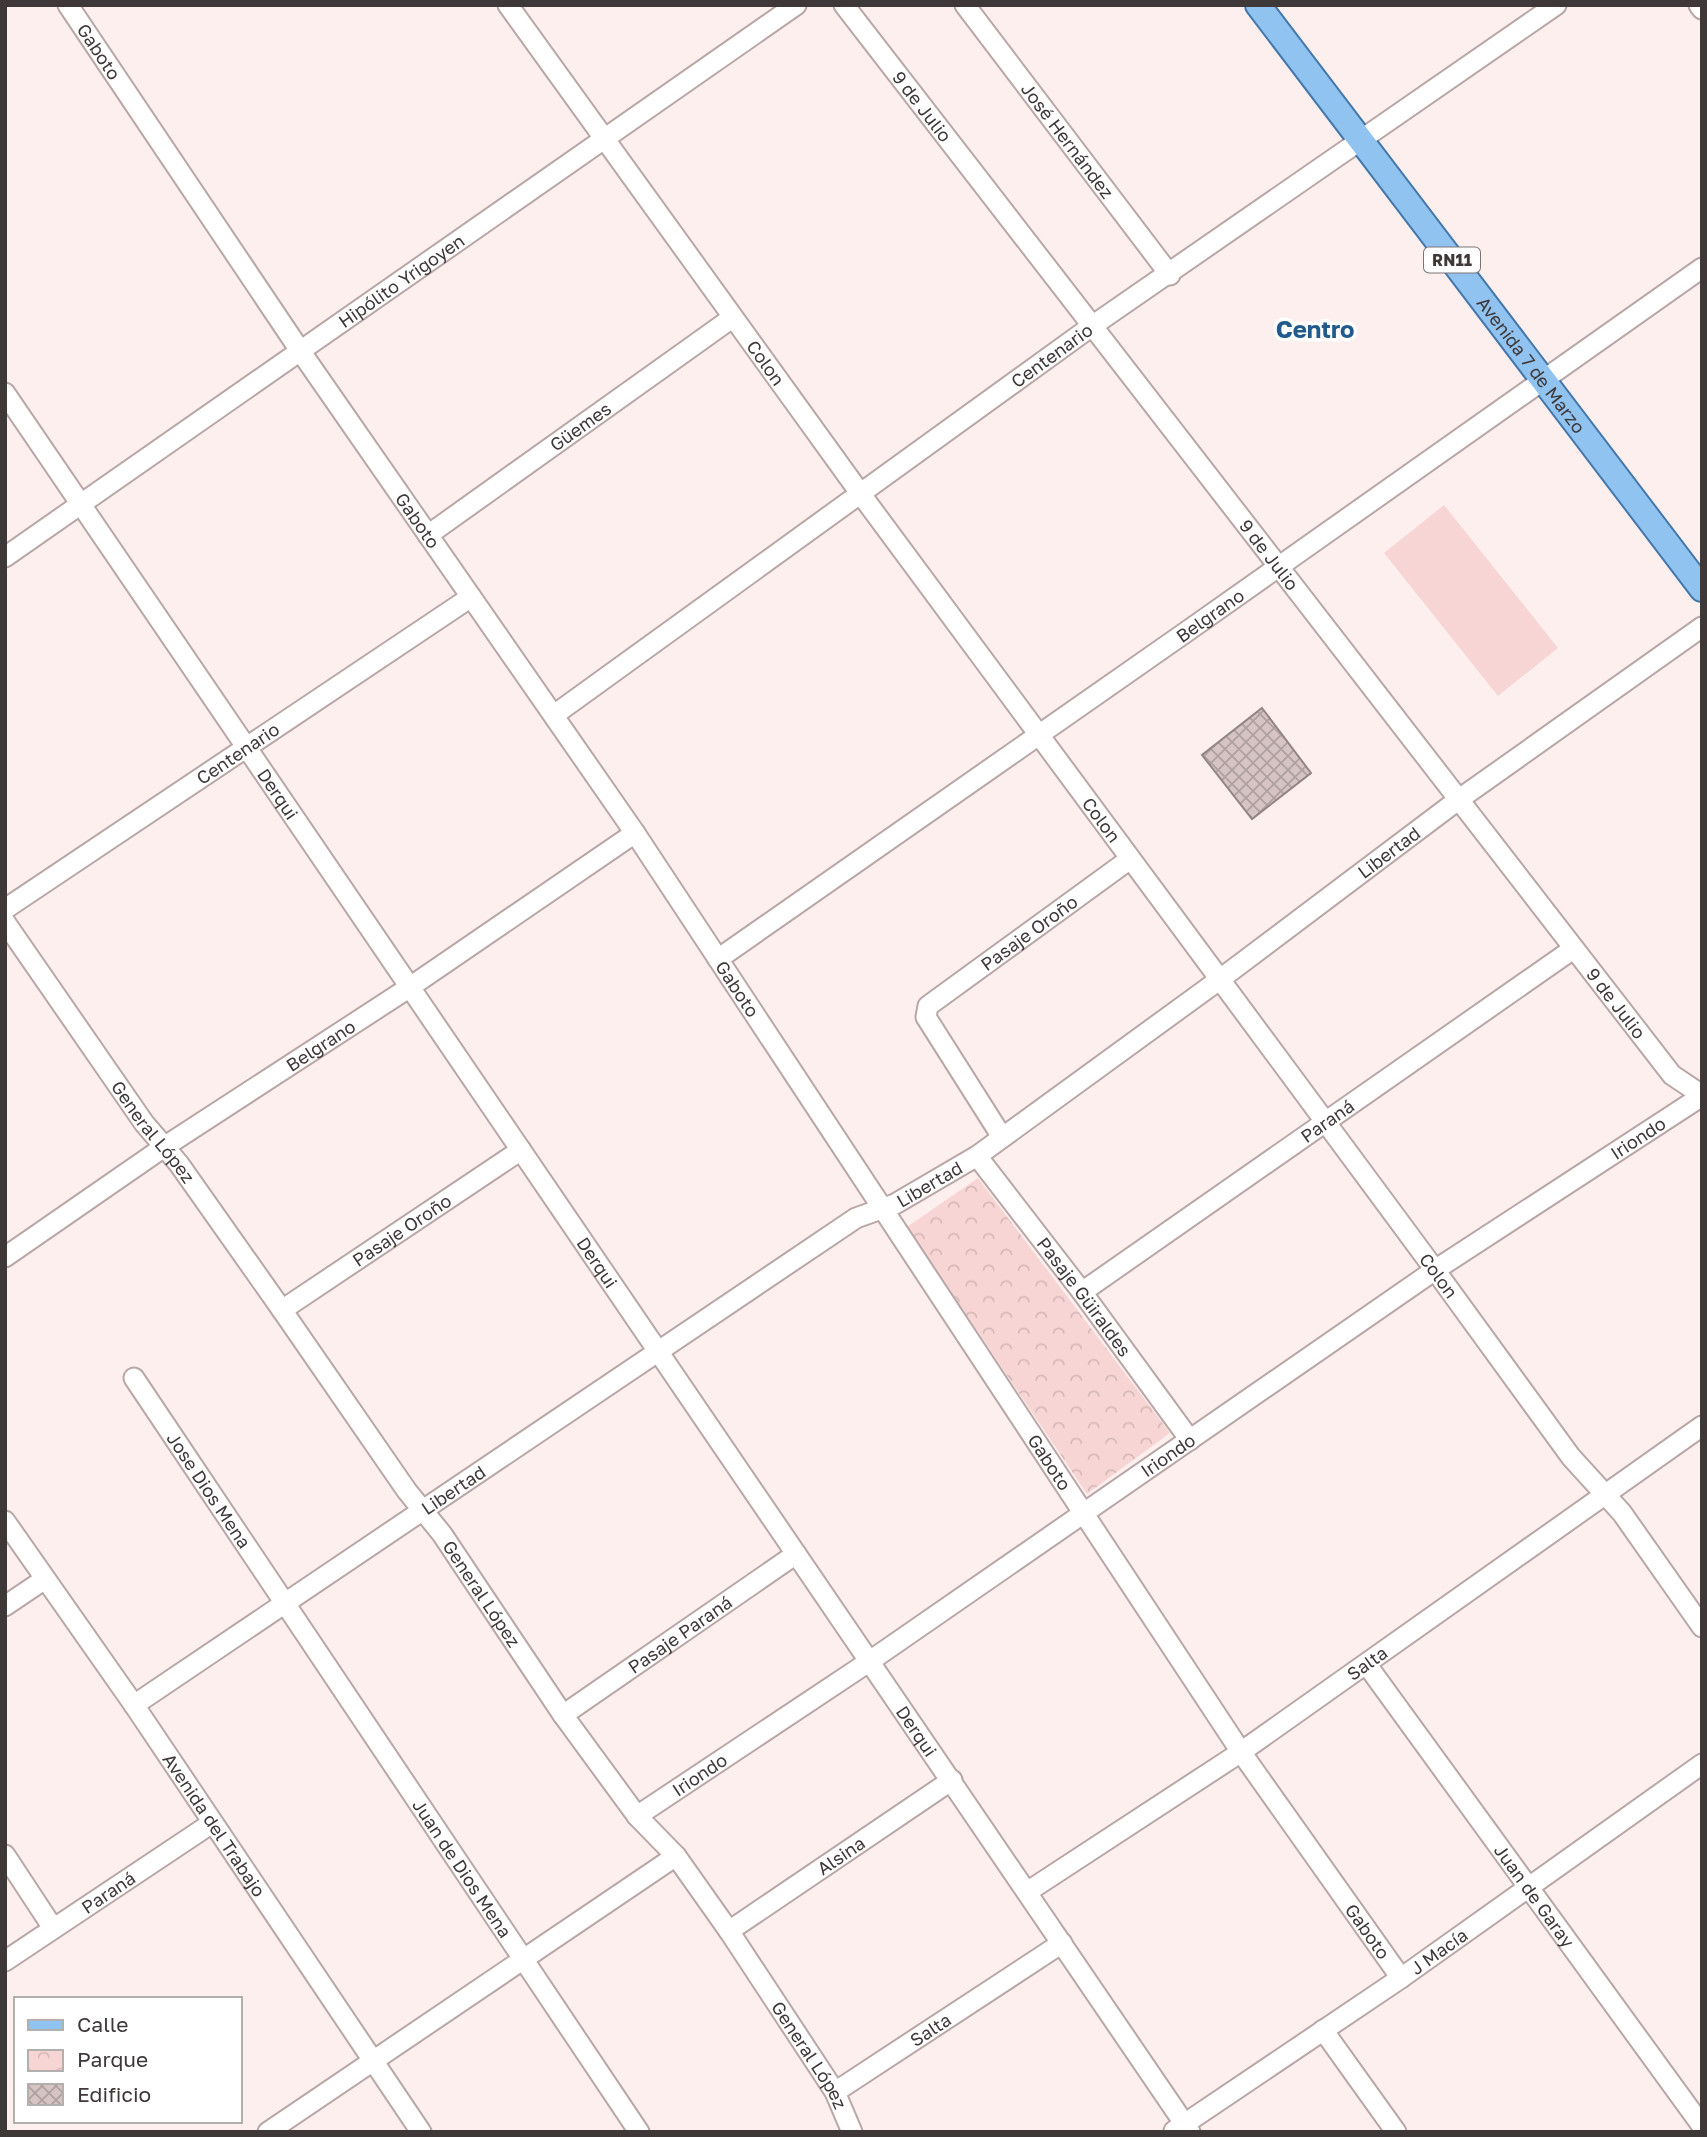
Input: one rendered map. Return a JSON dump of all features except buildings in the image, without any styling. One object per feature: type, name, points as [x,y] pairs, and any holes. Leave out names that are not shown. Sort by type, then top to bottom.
[{"type":"main road","name":"Avenida 7 de Marzo","points":[[1258,5],[1702,589]]},
{"type":"street","name":"Gaboto","points":[[68,5],[301,352],[635,833],[1241,1752],[1401,1978]]},
{"type":"street","name":"Colon","points":[[508,5],[860,493],[1571,1457],[1622,1513],[1702,1626]]},
{"type":"street","name":"Hipólito Yrigoyen","points":[[5,557],[796,5]]},
{"type":"street","name":"9 de Julio","points":[[844,5],[1672,1075],[1702,1095]]},
{"type":"street","name":"José Hernández","points":[[965,5],[1170,275]]},
{"type":"street","name":"Centenario","points":[[554,715],[1092,326],[1170,275],[1556,5]]},
{"type":"street","name":"Belgrano","points":[[718,959],[1040,737],[1702,268]]},
{"type":"street","name":"Güemes","points":[[428,535],[732,318]]},
{"type":"street","name":"Derqui","points":[[5,393],[952,1780],[1062,1943],[1182,2129]]},
{"type":"street","name":"Centenario","points":[[5,909],[471,597]]},
{"type":"street","name":"Libertad","points":[[134,1705],[856,1218],[895,1204],[976,1156],[1219,980],[1458,800],[1702,627]]},
{"type":"street","name":"Belgrano","points":[[5,1257],[164,1147],[410,986],[635,833]]},
{"type":"street","name":"Pasaje Oroño","points":[[1002,1138],[926,1017],[928,1006],[1130,859]]},
{"type":"street","name":"General López","points":[[5,922],[144,1123],[282,1310],[407,1491],[442,1534],[563,1715],[637,1816],[676,1856],[729,1931],[835,2092],[852,2132]]},
{"type":"street","name":"Paraná","points":[[1082,1292],[1573,949]]},
{"type":"street","name":"Iriondo","points":[[637,1816],[870,1661],[1435,1270],[1702,1095]]},
{"type":"street","name":"Pasaje Oroño","points":[[282,1310],[521,1150]]},
{"type":"street","name":"Pasaje Güiraldes","points":[[976,1156],[1082,1292],[1190,1440]]},
{"type":"street","name":"Jose Dios Mena","points":[[134,1378],[284,1604]]},
{"type":"street","name":"Salta","points":[[1027,1892],[1241,1752],[1702,1426]]},
{"type":"street","name":"Avenida del Trabajo","points":[[5,1521],[134,1705],[421,2132]]},
{"type":"street","name":"Pasaje Paraná","points":[[563,1715],[796,1555]]},
{"type":"street","points":[[5,1606],[45,1579]]},
{"type":"street","name":"Juan de Dios Mena","points":[[284,1604],[639,2132]]},
{"type":"street","name":"Juan de Garay","points":[[1367,1665],[1699,2118]]},
{"type":"street","name":"J Macía","points":[[1182,2129],[1702,1765]]},
{"type":"street","name":"Alsina","points":[[729,1931],[952,1780]]},
{"type":"street","name":"Paraná","points":[[5,1961],[212,1823]]},
{"type":"street","points":[[5,1855],[53,1928]]},
{"type":"street","points":[[268,2132],[676,1856]]},
{"type":"street","name":"Salta","points":[[835,2092],[1062,1943]]},
{"type":"street","points":[[1323,2030],[1396,2132]]},
{"type":"green space","points":[[1444,505],[1558,648],[1498,696],[1384,553]]},
{"type":"green space","points":[[978,1178],[1170,1433],[1087,1494],[907,1227]]},
{"type":"district","name":"Centro","points":[[1315,328]]}]
